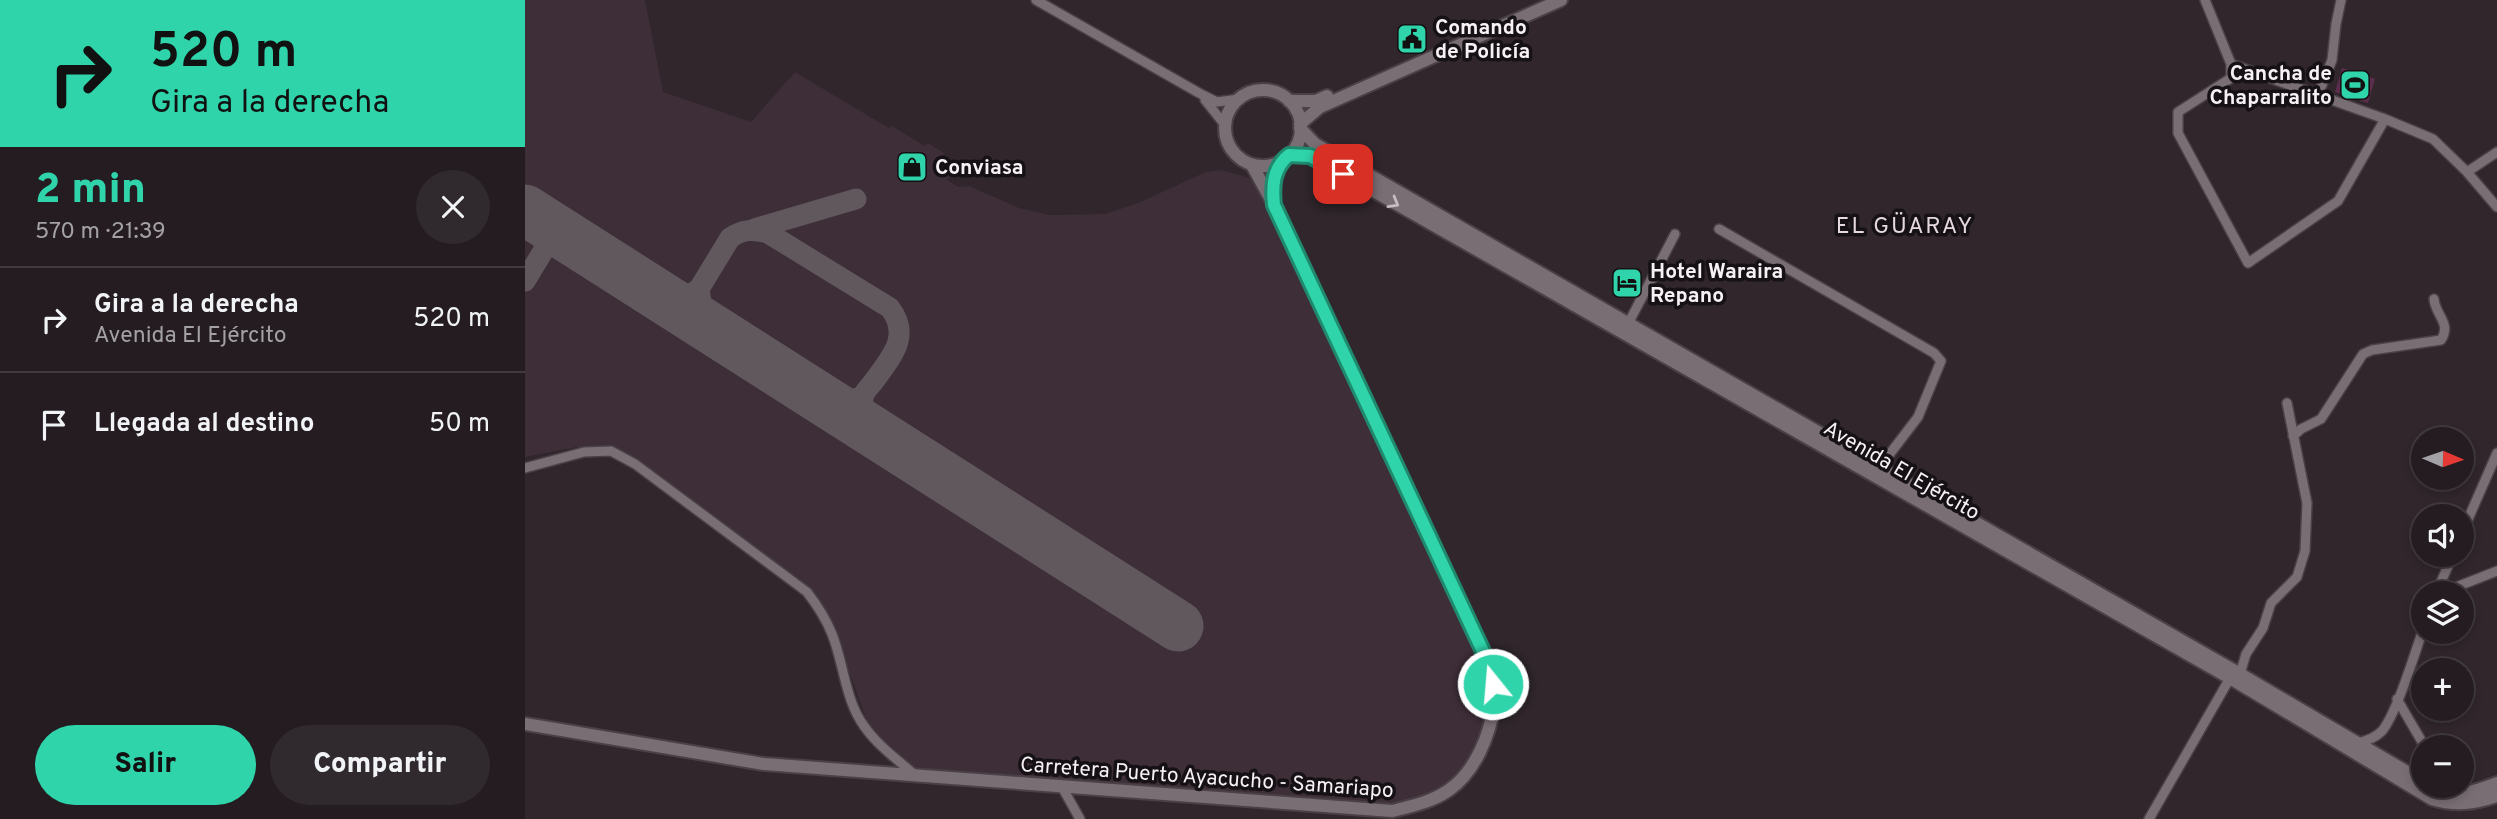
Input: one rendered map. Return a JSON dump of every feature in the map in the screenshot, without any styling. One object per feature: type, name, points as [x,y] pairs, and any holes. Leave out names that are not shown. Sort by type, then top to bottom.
[{"type":"street","points":[[1036,0],[1217,102],[1239,99]]},
{"type":"street","points":[[1285,158],[1272,165],[1252,165],[1232,150],[1227,142],[1225,125],[1229,110],[1239,99],[1248,93],[1269,91],[1289,101],[1316,101],[1542,0]]},
{"type":"street","points":[[1300,126],[1320,107],[1561,0]]},
{"type":"street","points":[[2206,0],[2231,64],[2231,78],[2178,112],[2178,133],[2248,263],[2338,201],[2385,119]]},
{"type":"street","points":[[2318,96],[2332,60],[2341,0]]},
{"type":"street","points":[[2231,64],[2433,139],[2467,172],[2497,207]]},
{"type":"street","points":[[1199,93],[1225,125]]},
{"type":"street","points":[[1274,205],[1272,187],[1285,158],[1297,143],[1300,126],[1296,111],[1289,101]]},
{"type":"street","name":"Avenida El Ejército","points":[[1300,126],[1315,144],[2235,676],[2411,786]]},
{"type":"street","points":[[2467,172],[2497,152]]},
{"type":"street","name":"Avenida El Ejército","points":[[1285,158],[1310,156],[1321,161],[2411,774]]},
{"type":"street","name":"Carretera Puerto Ayacucho - Samariapo","points":[[525,724],[764,764],[1392,811],[1422,804],[1450,790],[1482,749],[1495,704],[1488,662],[1274,205],[1252,165]]},
{"type":"street","points":[[1719,229],[1934,353],[1941,361],[1918,417],[1879,468]]},
{"type":"street","points":[[1628,324],[1675,234]]},
{"type":"street","points":[[2293,436],[2321,419],[2363,354],[2372,350],[2441,340],[2445,336],[2446,326],[2435,307],[2434,299]]},
{"type":"street","points":[[2149,819],[2263,628],[2271,603],[2297,576],[2305,551],[2307,503],[2287,403]]},
{"type":"street","points":[[525,468],[585,452],[611,451],[635,464],[807,592],[821,611],[833,636],[854,706],[864,726],[883,747],[917,776]]},
{"type":"street","points":[[2474,506],[2497,453]]},
{"type":"street","points":[[2470,581],[2497,571]]},
{"type":"street","points":[[2357,743],[2374,738],[2383,730],[2418,644]]},
{"type":"street","points":[[2397,699],[2418,735]]},
{"type":"street","name":"Avenida El Ejército","points":[[2474,792],[2497,782]]},
{"type":"street","points":[[1062,787],[1080,819]]},
{"type":"street","name":"Avenida El Ejército","points":[[2466,798],[2478,802],[2497,796]]},
{"type":"shaded area","points":[[525,0],[645,0],[663,92],[751,122],[795,72],[889,128],[892,126],[925,146],[928,143],[944,153],[942,158],[953,167],[947,180],[958,187],[969,186],[1019,208],[1049,215],[1105,214],[1138,203],[1206,172],[1222,170],[1252,179],[1271,211],[1477,654],[1486,693],[1484,721],[1474,749],[1460,772],[1440,792],[1417,802],[1386,806],[918,771],[888,747],[867,721],[837,638],[821,603],[795,576],[621,452],[577,447],[525,457]]},
{"type":"shaded area","name":"Cancha de Chaparralito","points":[[2342,68],[2375,79],[2368,103],[2335,92]]},
{"type":"taxiway","points":[[754,229],[856,199]]},
{"type":"taxiway","points":[[525,281],[556,230]]},
{"type":"taxiway","points":[[668,300],[686,297],[699,289],[730,238],[753,230],[768,233],[890,308],[899,328],[897,346],[863,399],[872,432]]},
{"type":"taxiway","points":[[699,289],[702,309],[711,329]]},
{"type":"taxiway","points":[[828,403],[847,403],[864,395]]},
{"type":"runway","points":[[525,210],[1178,626]]},
{"type":"place","name":"Comando de Policía","points":[[1412,39]]},
{"type":"place","name":"Cancha de Chaparralito","points":[[2355,85]]},
{"type":"place","name":"Conviasa","points":[[912,167]]},
{"type":"place","name":"Hotel Waraira Repano","points":[[1627,283]]},
{"type":"district","name":"EL GÜARAY","points":[[1905,225]]},
{"type":"route","points":[[1343,174],[1310,156],[1289,155],[1281,161],[1273,180],[1274,205],[1488,662],[1493,684]]}]
